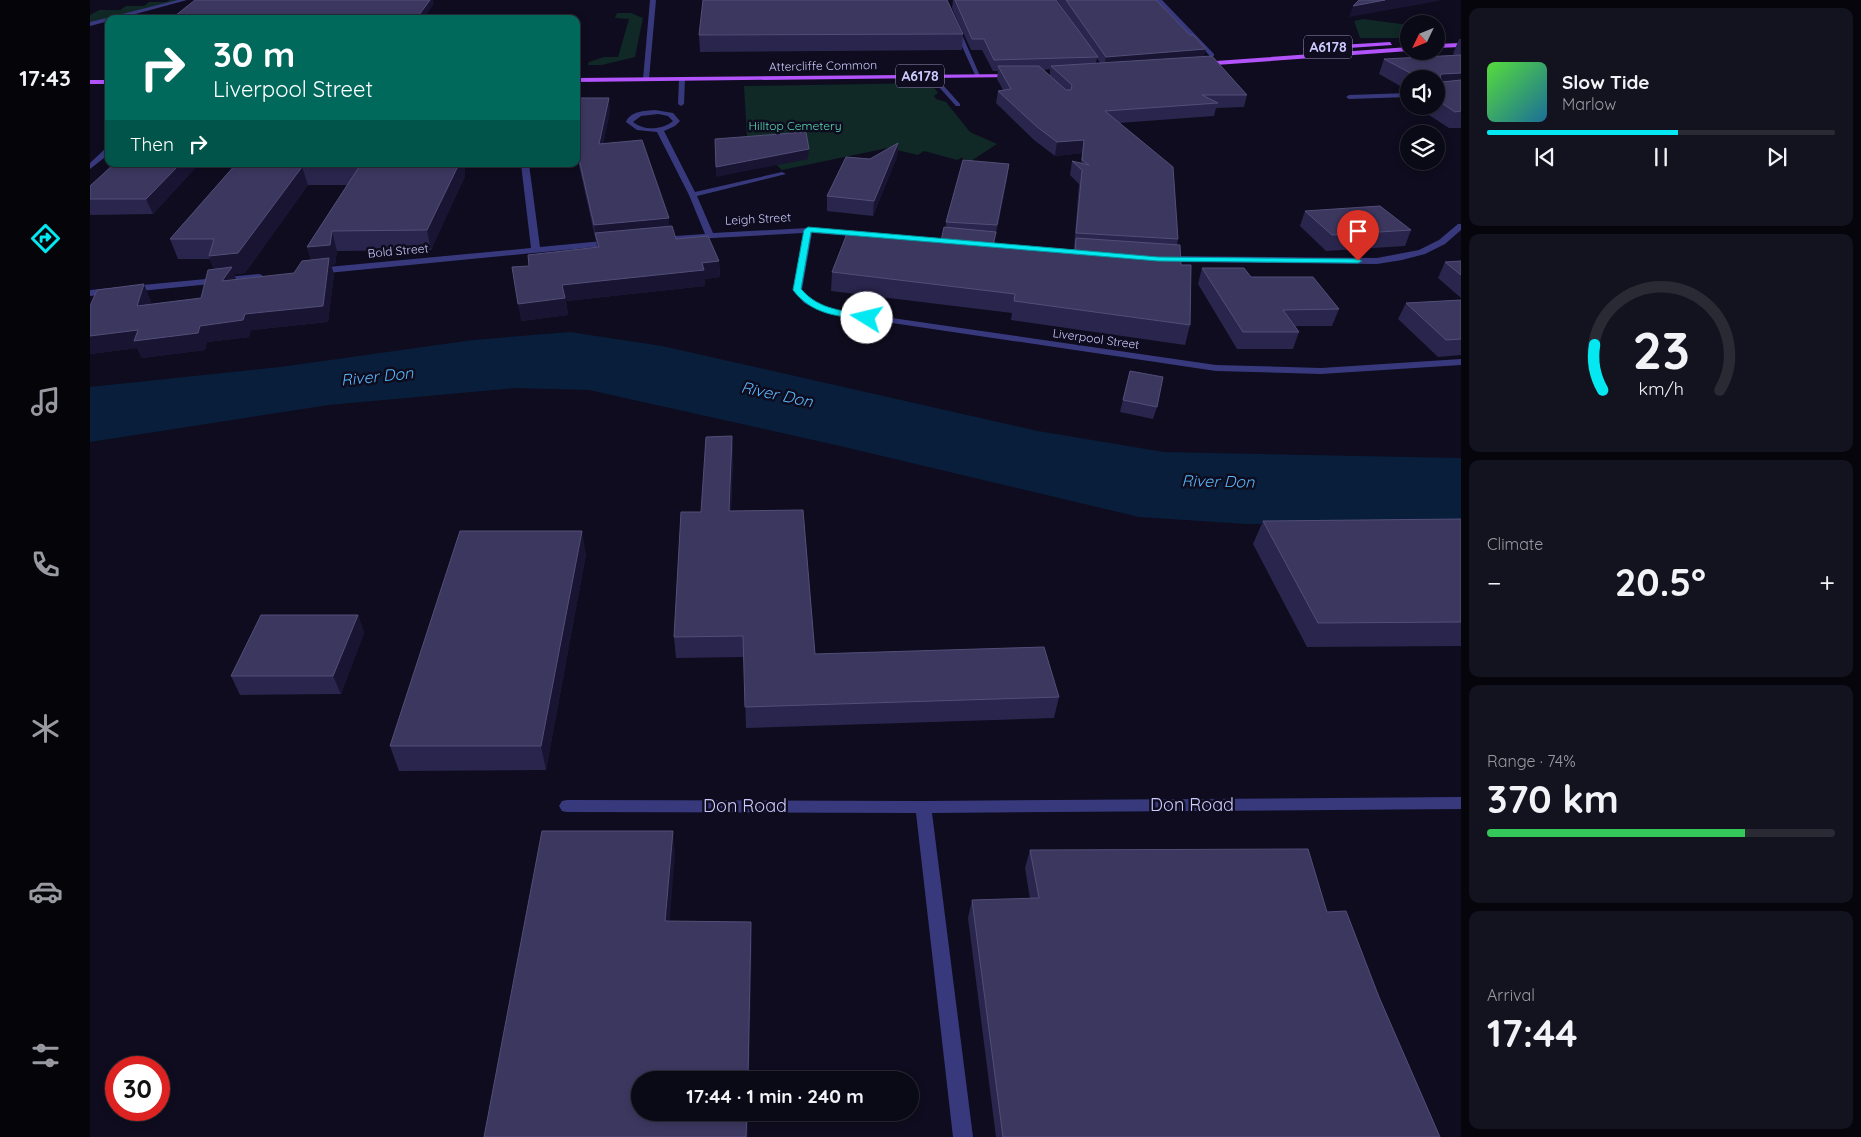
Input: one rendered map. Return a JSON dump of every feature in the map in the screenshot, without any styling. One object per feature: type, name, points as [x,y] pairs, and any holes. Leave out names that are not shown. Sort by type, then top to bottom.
[{"type":"main road","name":"A6178","points":[[1249,60],[1278,52],[1320,47],[1384,44],[1400,46]]},
{"type":"main road","points":[[1445,46],[1461,45]]},
{"type":"main road","name":"A6178","points":[[1192,65],[1305,56],[1339,56],[1400,48]]},
{"type":"main road","name":"Attercliffe Common","points":[[580,82],[682,78],[1021,74]]},
{"type":"main road","points":[[90,82],[105,82]]},
{"type":"street","points":[[125,15],[184,0]]},
{"type":"street","points":[[646,79],[653,0]]},
{"type":"street","points":[[944,0],[978,75]]},
{"type":"street","points":[[1159,0],[1212,55]]},
{"type":"street","points":[[90,24],[105,20]]},
{"type":"street","points":[[932,76],[958,105]]},
{"type":"street","points":[[681,104],[682,78]]},
{"type":"street","points":[[1349,97],[1400,95]]},
{"type":"street","points":[[647,113],[668,114],[676,118],[677,121],[672,126],[659,129],[635,127],[629,122],[634,116],[647,113]]},
{"type":"street","name":"Leigh Street","points":[[659,129],[693,195],[709,234],[808,230],[874,236]]},
{"type":"street","points":[[90,167],[105,154]]},
{"type":"street","points":[[525,167],[536,251]]},
{"type":"street","points":[[693,195],[782,174]]},
{"type":"street","points":[[1158,259],[1377,261],[1408,257],[1431,250],[1450,237],[1461,226]]},
{"type":"street","name":"Liverpool Street","points":[[808,230],[797,290],[807,301],[828,312],[1216,368],[1321,371],[1461,362]]},
{"type":"street","points":[[651,240],[709,234]]},
{"type":"street","name":"Bold Street","points":[[304,273],[622,242]]},
{"type":"street","points":[[1031,250],[1100,255]]},
{"type":"street","points":[[90,293],[265,276]]},
{"type":"street","name":"Don Road","points":[[567,806],[1461,803]]},
{"type":"street","points":[[923,806],[963,1137]]},
{"type":"green space","points":[[181,0],[119,15],[105,15],[105,18],[90,22],[90,15],[99,10],[120,10],[126,6],[144,6],[149,2]]},
{"type":"green space","points":[[617,13],[631,13],[643,18],[635,57],[602,65],[588,65],[589,62],[604,57],[618,57],[629,19],[615,18]]},
{"type":"green space","points":[[1363,19],[1400,24],[1400,38],[1360,38],[1354,21]]},
{"type":"green space","name":"Hilltop Cemetery","points":[[931,83],[938,93],[934,96],[936,99],[946,102],[970,132],[997,144],[971,161],[961,158],[957,160],[924,151],[918,155],[888,148],[782,170],[747,138],[744,86]]},
{"type":"water","name":"River Don","points":[[570,332],[662,346],[1038,431],[1164,452],[1461,458],[1461,522],[1246,524],[1139,517],[840,446],[589,390],[515,388],[329,405],[90,442],[90,387],[280,367],[473,340]]},
{"type":"building","points":[[195,0],[430,0],[419,15],[176,15]]},
{"type":"building","points":[[703,0],[947,0],[963,34],[699,35]]},
{"type":"building","points":[[955,0],[1056,0],[1098,57],[994,60],[984,39],[972,39]]},
{"type":"building","points":[[1066,0],[1156,0],[1206,49],[1106,57]]},
{"type":"building","points":[[1359,0],[1385,0],[1353,6]]},
{"type":"building","points":[[1461,55],[1461,73],[1445,74],[1445,70],[1405,70],[1384,59],[1445,60],[1445,56]]},
{"type":"building","points":[[1212,56],[1247,95],[1202,95],[1218,103],[1105,111],[1173,167],[1178,239],[1076,233],[1083,171],[1072,161],[1089,165],[1082,160],[1084,140],[1057,142],[1036,126],[998,91],[1011,89],[998,66],[1039,66],[1066,90],[1071,90],[1072,85],[1051,66]]},
{"type":"building","points":[[1461,80],[1461,111],[1455,112],[1445,105],[1445,82]]},
{"type":"building","points":[[580,98],[609,98],[599,144],[642,140],[669,218],[594,225],[580,164]]},
{"type":"building","points":[[806,132],[809,149],[716,167],[715,139]]},
{"type":"building","points":[[898,143],[874,201],[827,196],[846,157],[870,159]]},
{"type":"building","points":[[963,160],[1009,164],[997,225],[946,222]]},
{"type":"building","points":[[111,167],[177,167],[146,199],[90,199],[90,186]]},
{"type":"building","points":[[233,167],[302,167],[238,253],[209,256],[214,239],[170,239]]},
{"type":"building","points":[[359,167],[458,167],[427,230],[332,231],[330,245],[307,247]]},
{"type":"building","points":[[1380,206],[1411,230],[1332,235],[1305,211]]},
{"type":"building","points":[[672,226],[676,239],[708,236],[719,261],[702,263],[704,270],[562,285],[565,298],[518,304],[512,267],[529,266],[528,255],[599,247],[595,233]]},
{"type":"building","points":[[944,227],[996,232],[993,245],[1075,254],[1076,238],[1180,245],[1181,265],[1191,265],[1190,325],[1014,301],[1015,294],[832,272],[848,231],[941,241]]},
{"type":"building","points":[[329,258],[323,306],[245,314],[243,320],[200,326],[198,333],[134,341],[138,330],[90,336],[90,306],[97,290],[144,284],[137,306],[201,298],[208,270],[232,267],[222,281],[294,273],[302,261]]},
{"type":"building","points":[[1461,261],[1461,275],[1445,262]]},
{"type":"building","points":[[1202,268],[1244,268],[1251,277],[1313,277],[1339,309],[1283,310],[1299,332],[1243,332]]},
{"type":"building","points":[[1461,300],[1461,339],[1446,340],[1406,303]]},
{"type":"building","points":[[1130,371],[1163,377],[1157,407],[1123,400]]},
{"type":"building","points":[[732,436],[729,511],[803,510],[815,654],[1044,647],[1059,697],[745,707],[743,636],[674,637],[681,512],[701,512],[706,437]]},
{"type":"building","points":[[1461,519],[1461,622],[1318,623],[1263,521]]},
{"type":"building","points":[[460,531],[582,531],[541,746],[390,746]]},
{"type":"building","points":[[261,615],[358,615],[333,676],[231,676]]},
{"type":"building","points":[[542,831],[673,831],[665,921],[751,922],[748,1071],[631,1071],[631,1121],[747,1121],[746,1137],[484,1137]]},
{"type":"building","points":[[1308,849],[1327,912],[1346,911],[1379,997],[1440,1137],[1003,1137],[972,900],[1039,898],[1030,850]]},
{"type":"route","points":[[867,318],[828,312],[807,301],[797,290],[808,230],[1031,250],[1158,259],[1358,261]]}]
